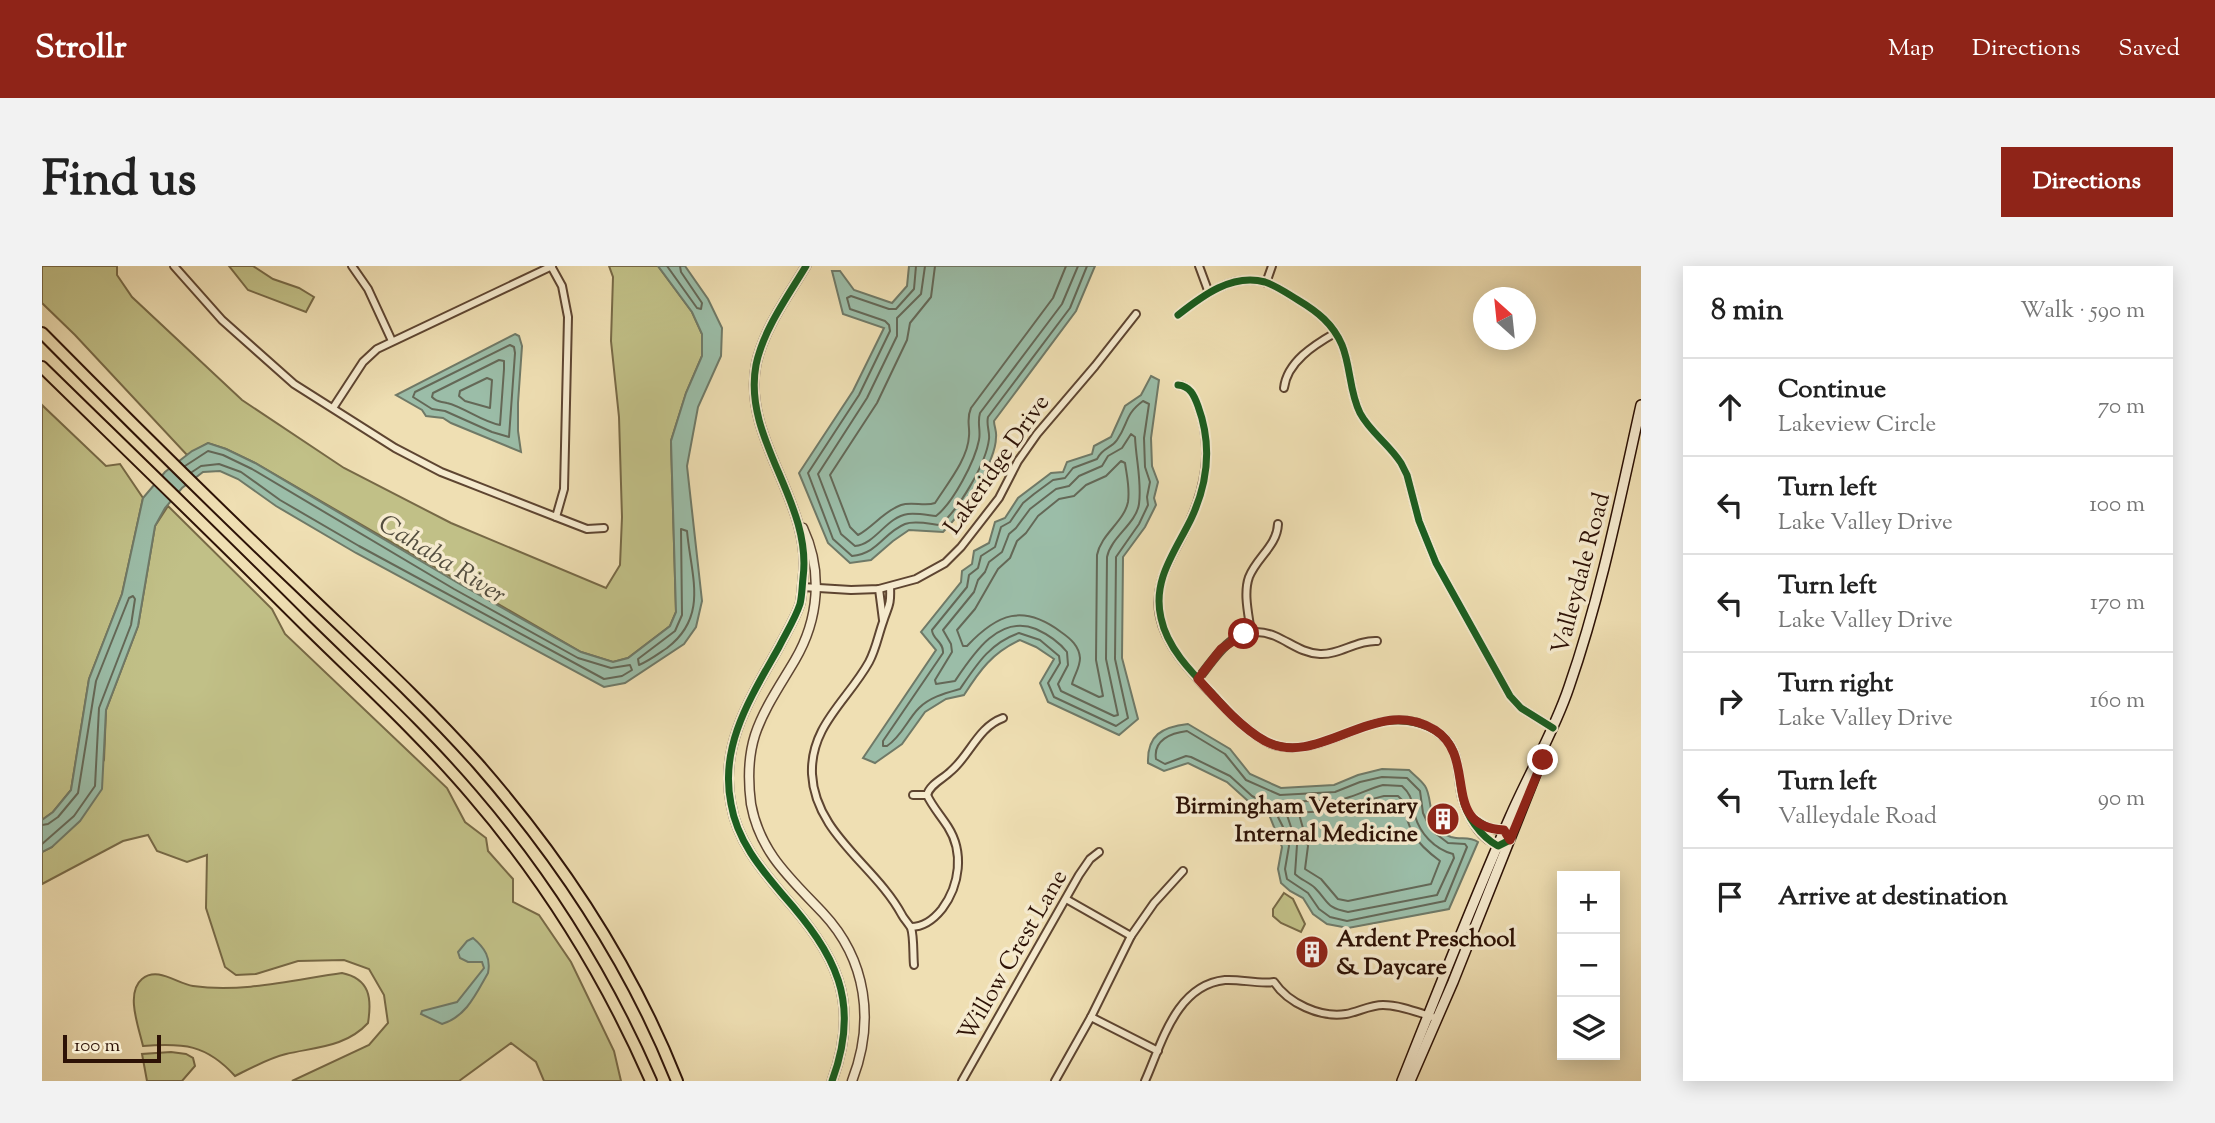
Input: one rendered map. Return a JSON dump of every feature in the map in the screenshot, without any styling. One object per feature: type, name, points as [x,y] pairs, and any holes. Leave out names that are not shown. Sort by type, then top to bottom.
[{"type":"highway","points":[[42,333],[442,725],[505,796],[540,839],[612,948],[677,1081]]},
{"type":"highway","points":[[42,367],[437,756],[499,827],[581,946],[621,1018],[651,1081]]},
{"type":"main road","name":"Valleydale Road","points":[[1410,1081],[1504,830],[1534,765],[1545,748],[1573,676],[1601,577],[1641,405]]},
{"type":"main road","name":"Valleydale Road","points":[[1402,1081],[1510,840],[1543,760],[1545,748]]},
{"type":"street","points":[[174,266],[234,331],[294,384],[426,465],[587,529],[604,528]]},
{"type":"street","points":[[333,408],[367,357],[392,341],[552,266],[562,286],[568,317],[564,489],[556,517]]},
{"type":"street","points":[[806,266],[765,339],[757,363],[754,392],[758,419],[811,546],[817,571],[816,587],[813,615],[806,640],[767,708],[755,736],[749,769],[750,792],[757,825],[775,862],[837,929],[855,960],[866,1014],[862,1051],[852,1081]]},
{"type":"street","points":[[1199,266],[1209,293]]},
{"type":"street","points":[[1266,283],[1272,266]]},
{"type":"street","points":[[357,268],[392,341]]},
{"type":"street","points":[[1178,316],[1209,293],[1238,281],[1266,283],[1323,316],[1344,348],[1356,403],[1365,422],[1401,463],[1425,538],[1449,590],[1510,696],[1521,708],[1553,728]]},
{"type":"street","name":"Lakeridge Drive","points":[[802,587],[851,590],[905,584],[933,572],[953,556],[999,498],[1018,461],[1037,434],[1136,314]]},
{"type":"street","points":[[1284,388],[1284,383],[1304,352],[1335,333]]},
{"type":"street","points":[[1178,384],[1189,389],[1197,402],[1205,430],[1208,455],[1198,502],[1164,570],[1159,591],[1158,604],[1167,637],[1198,679],[1257,736],[1267,742],[1286,747],[1313,744],[1380,721],[1404,720],[1428,727],[1441,735],[1454,751],[1459,763],[1462,800],[1470,816],[1480,834],[1498,846],[1510,840],[1504,830],[1489,828],[1470,816]]},
{"type":"street","points":[[798,519],[804,557],[802,587],[795,617],[739,721],[729,754],[728,787],[735,821],[747,847],[766,876],[821,942],[836,973],[845,1024],[842,1049],[832,1081]]},
{"type":"street","points":[[1251,633],[1248,583],[1254,567],[1276,538],[1278,524]]},
{"type":"street","points":[[890,587],[890,610],[883,620],[870,662],[822,727],[812,759],[813,784],[820,807],[831,825],[854,856],[892,898],[911,927],[914,965]]},
{"type":"street","points":[[879,589],[883,620]]},
{"type":"street","points":[[1198,679],[1227,643],[1251,633],[1272,635],[1297,649],[1317,654],[1337,652],[1364,641],[1377,641]]},
{"type":"street","points":[[927,795],[931,786],[959,764],[988,726],[1003,718]]},
{"type":"street","points":[[913,795],[927,795]]},
{"type":"street","points":[[911,927],[925,924],[938,914],[953,890],[958,870],[953,835],[927,795]]},
{"type":"street","name":"Willow Crest Lane","points":[[962,1081],[1066,899],[1087,864],[1099,852]]},
{"type":"street","points":[[1055,1081],[1091,1017],[1131,936],[1154,903],[1183,871]]},
{"type":"street","points":[[1066,899],[1131,936]]},
{"type":"street","points":[[1144,1081],[1182,1003],[1201,988],[1223,981],[1274,982],[1291,1000],[1323,1013],[1348,1013],[1384,1005],[1432,1017]]},
{"type":"street","points":[[1091,1017],[1158,1051]]},
{"type":"shaded area","points":[[42,266],[117,266],[117,275],[132,297],[242,400],[344,468],[451,523],[606,588],[620,565],[622,517],[619,417],[611,341],[613,277],[609,266],[658,266],[692,312],[702,334],[702,356],[686,393],[671,441],[676,612],[670,626],[628,658],[613,662],[581,652],[255,463],[208,443],[187,455],[42,303]]},
{"type":"shaded area","points":[[229,266],[253,266],[273,279],[299,288],[314,297],[306,312],[248,290]]},
{"type":"shaded area","points":[[42,405],[106,466],[120,464],[143,498],[122,594],[89,679],[71,790],[53,812],[42,820]]},
{"type":"shaded area","points":[[168,506],[272,609],[285,634],[447,788],[465,822],[486,838],[488,851],[513,879],[513,902],[539,915],[571,962],[614,1051],[621,1081],[544,1081],[536,1062],[511,1043],[459,1081],[292,1081],[369,1045],[388,1023],[384,995],[369,969],[344,960],[298,961],[256,974],[236,975],[225,967],[206,908],[207,855],[187,862],[157,851],[148,835],[123,841],[42,884],[42,852],[52,847],[104,760],[106,710],[138,626],[155,526]]},
{"type":"shaded area","points":[[1284,893],[1293,899],[1305,924],[1301,932],[1281,923],[1273,916],[1273,909]]},
{"type":"shaded area","points":[[342,973],[364,985],[370,1005],[368,1023],[340,1042],[280,1056],[235,1076],[214,1057],[193,1048],[143,1046],[134,993],[137,985],[148,975],[161,975],[193,986],[230,988]]},
{"type":"shaded area","points":[[171,1052],[193,1058],[195,1066],[182,1081],[147,1081],[142,1054]]},
{"type":"water","points":[[658,266],[685,266],[708,299],[722,328],[721,356],[698,407],[687,466],[702,601],[696,627],[684,644],[625,683],[604,687],[356,553],[276,506],[238,479],[220,471],[203,472],[182,488],[165,508],[155,526],[138,626],[106,710],[102,789],[80,821],[52,847],[42,852],[42,820],[53,812],[71,790],[89,679],[122,594],[143,498],[165,472],[192,451],[208,443],[255,463],[581,652],[613,662],[628,658],[670,626],[676,612],[671,441],[686,393],[702,356],[702,334],[692,312]]},
{"type":"water","points":[[909,266],[1095,266],[1076,311],[994,421],[996,435],[990,460],[968,501],[950,524],[943,532],[909,530],[871,560],[850,563],[828,543],[799,473],[853,391],[884,328],[843,314],[832,271],[840,271],[854,290],[892,303],[907,286]]},
{"type":"water","points":[[515,334],[519,336],[522,346],[518,403],[521,452],[443,418],[426,416],[422,410],[396,395]]},
{"type":"water","points":[[1151,376],[1159,380],[1151,438],[1152,466],[1158,482],[1154,498],[1156,505],[1145,527],[1123,557],[1122,658],[1138,719],[1119,735],[1048,702],[1040,683],[1054,659],[1020,640],[988,663],[964,695],[946,699],[925,712],[902,744],[875,763],[863,758],[936,650],[921,632],[961,582],[962,571],[972,564],[974,551],[989,543],[995,522],[1005,518],[1018,498],[1051,473],[1063,472],[1067,462],[1092,454],[1094,446],[1111,437],[1125,406],[1141,395]]},
{"type":"water","points":[[1188,724],[1230,749],[1250,774],[1281,788],[1334,785],[1382,769],[1409,770],[1428,792],[1437,827],[1451,837],[1478,842],[1449,909],[1348,928],[1327,924],[1313,914],[1303,898],[1281,883],[1278,869],[1282,847],[1268,812],[1248,801],[1227,782],[1188,763],[1164,771],[1148,763],[1150,746],[1158,734],[1171,727]]},
{"type":"water","points":[[473,938],[484,950],[489,963],[488,973],[474,997],[458,1016],[442,1024],[421,1014],[422,1011],[457,1002],[484,968],[482,962],[468,962],[460,958],[458,952]]},
{"type":"cycle path","points":[[806,266],[764,339],[756,365],[754,393],[767,445],[798,523],[803,550],[801,598],[793,621],[740,722],[728,782],[734,817],[744,841],[766,874],[817,938],[838,980],[844,1026],[841,1052],[832,1081]]},
{"type":"cycle path","points":[[1178,315],[1218,288],[1229,283],[1253,280],[1282,290],[1324,319],[1345,353],[1360,413],[1401,463],[1407,475],[1419,521],[1436,563],[1510,696],[1521,708],[1553,728]]},
{"type":"cycle path","points":[[1178,385],[1189,389],[1195,398],[1202,420],[1206,449],[1204,477],[1197,505],[1167,567],[1160,591],[1159,604],[1164,629],[1180,658],[1251,732],[1266,741],[1286,747],[1305,746],[1365,726],[1386,722],[1407,721],[1430,728],[1448,741],[1453,749],[1464,803],[1467,811],[1475,825],[1485,837],[1498,846],[1510,840],[1504,830],[1489,828],[1470,816]]},
{"type":"place","name":"Birmingham Veterinary Internal Medicine","points":[[1443,819]]},
{"type":"place","name":"Ardent Preschool & Daycare","points":[[1312,952]]},
{"type":"route","points":[[1244,634],[1216,653],[1198,679],[1257,736],[1267,742],[1297,748],[1384,720],[1404,720],[1421,724],[1435,730],[1454,751],[1459,763],[1462,800],[1470,816],[1489,828],[1504,830],[1510,840],[1543,760]]},
{"type":"water label","name":"Cahaba River","points":[[443,558]]}]
